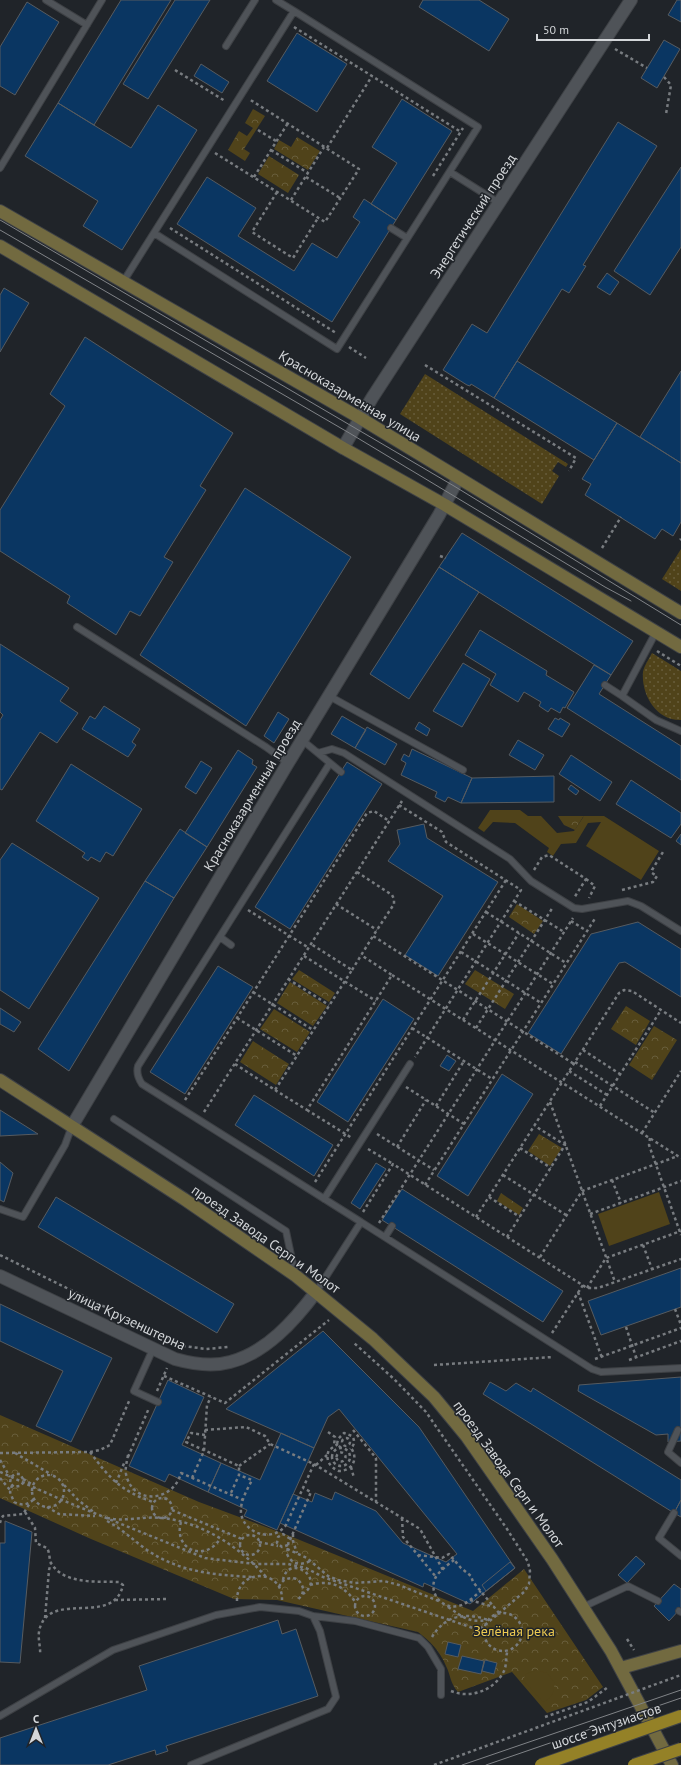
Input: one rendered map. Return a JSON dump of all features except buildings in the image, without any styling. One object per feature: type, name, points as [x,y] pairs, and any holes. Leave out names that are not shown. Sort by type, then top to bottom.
[{"type":"main road","name":"Красноказарменная улица","points":[[0,211],[360,418],[458,479],[681,613]]},
{"type":"main road","points":[[0,246],[343,448],[445,505],[681,647]]},
{"type":"main road","name":"проезд Завода Серп и Молот","points":[[0,1080],[184,1199],[296,1276],[373,1339],[434,1397],[456,1422],[552,1559],[621,1668],[672,1765]]},
{"type":"main road","points":[[621,1668],[681,1651]]},
{"type":"main road","name":"шоссе Энтузиастов","points":[[541,1765],[681,1716]]},
{"type":"main road","points":[[634,1765],[681,1749]]},
{"type":"street","name":"Энергетический проезд","points":[[343,448],[360,418],[631,0]]},
{"type":"street","name":"Красноказарменный проезд","points":[[72,1126],[328,696],[445,505],[458,479]]},
{"type":"street","name":"улица Крузенштерна","points":[[0,1276],[172,1358],[189,1363],[214,1364],[230,1362],[254,1353],[279,1333],[316,1292]]},
{"type":"lane","points":[[46,0],[87,25]]},
{"type":"lane","points":[[0,168],[102,0]]},
{"type":"lane","points":[[226,46],[255,0]]},
{"type":"lane","points":[[154,233],[338,349],[478,127],[276,0]]},
{"type":"lane","points":[[123,282],[294,11]]},
{"type":"lane","points":[[450,172],[499,203]]},
{"type":"lane","points":[[391,228],[407,238]]},
{"type":"lane","points":[[77,627],[272,751],[288,763]]},
{"type":"lane","points":[[622,696],[656,632]]},
{"type":"lane","points":[[605,685],[656,720],[681,731]]},
{"type":"lane","points":[[328,696],[463,770]]},
{"type":"lane","points":[[302,740],[341,772]]},
{"type":"lane","points":[[318,753],[332,750],[340,751],[510,859],[528,879],[570,905],[580,909],[623,901],[634,902],[681,931]]},
{"type":"lane","points":[[330,763],[138,1066],[138,1076],[142,1084],[594,1370],[607,1371],[681,1368]]},
{"type":"lane","points":[[220,937],[231,945]]},
{"type":"lane","points":[[324,1199],[410,1064]]},
{"type":"lane","points":[[114,1119],[286,1231],[296,1276]]},
{"type":"lane","points":[[0,1209],[23,1217],[65,1145],[72,1126]]},
{"type":"lane","points":[[316,1292],[359,1221]]},
{"type":"lane","points":[[385,1237],[392,1226]]},
{"type":"lane","points":[[153,1349],[134,1391],[155,1401]]},
{"type":"lane","points":[[678,1430],[668,1452],[681,1463]]},
{"type":"lane","points":[[674,1513],[659,1538],[681,1556]]},
{"type":"lane","points":[[583,1607],[628,1586],[658,1601]]},
{"type":"lane","points":[[0,1716],[113,1650],[216,1615],[260,1607],[280,1608],[299,1611],[312,1616],[355,1621],[419,1638],[428,1647],[441,1669],[441,1695]]},
{"type":"lane","points":[[191,1765],[328,1709],[336,1697],[320,1630],[312,1616]]},
{"type":"path","points":[[287,22],[471,138]]},
{"type":"path","points":[[615,49],[647,68]]},
{"type":"path","points":[[290,200],[379,65]]},
{"type":"path","points":[[175,70],[234,107]]},
{"type":"path","points":[[664,76],[671,85],[666,114]]},
{"type":"path","points":[[207,148],[325,222],[359,169],[242,94]]},
{"type":"path","points":[[254,177],[288,123]]},
{"type":"path","points":[[258,130],[276,141]]},
{"type":"path","points":[[271,150],[308,173]]},
{"type":"path","points":[[306,177],[340,198]]},
{"type":"path","points":[[277,192],[252,232],[275,247],[293,258],[318,218]]},
{"type":"path","points":[[160,222],[343,340],[366,358]]},
{"type":"path","points":[[425,365],[576,458],[569,470]]},
{"type":"path","points":[[602,548],[621,517]]},
{"type":"path","points":[[440,556],[446,558]]},
{"type":"path","points":[[210,1103],[407,794]]},
{"type":"path","points":[[399,805],[442,832],[446,842],[521,890]]},
{"type":"path","points":[[191,1090],[367,813],[374,812],[389,821]]},
{"type":"path","points":[[621,890],[653,882],[657,876],[652,873],[652,870],[663,852]]},
{"type":"path","points":[[374,1231],[571,921],[593,894],[595,885],[547,855],[542,856],[410,1064]]},
{"type":"path","points":[[276,1090],[394,904],[394,897],[357,872]]},
{"type":"path","points":[[570,905],[586,879]]},
{"type":"path","points":[[310,1190],[506,880]]},
{"type":"path","points":[[476,1028],[559,898]]},
{"type":"path","points":[[514,901],[564,932]]},
{"type":"path","points":[[336,904],[377,930]]},
{"type":"path","points":[[425,1185],[603,905]]},
{"type":"path","points":[[252,912],[309,948]]},
{"type":"path","points":[[486,912],[566,963]]},
{"type":"path","points":[[571,921],[587,931]]},
{"type":"path","points":[[463,1020],[519,933]]},
{"type":"path","points":[[472,934],[552,984]]},
{"type":"path","points":[[373,936],[655,1113]]},
{"type":"path","points":[[311,944],[352,970]]},
{"type":"path","points":[[461,952],[541,1003]]},
{"type":"path","points":[[361,955],[680,1157]]},
{"type":"path","points":[[304,956],[376,1001]]},
{"type":"path","points":[[307,1110],[392,975]]},
{"type":"path","points":[[288,980],[329,1005]]},
{"type":"path","points":[[476,1217],[621,991],[632,991],[681,1023]]},
{"type":"path","points":[[253,992],[314,1030]]},
{"type":"path","points":[[600,1106],[661,1010]]},
{"type":"path","points":[[237,1018],[297,1056]]},
{"type":"path","points":[[412,1028],[492,1079]]},
{"type":"path","points":[[583,1050],[620,1074]]},
{"type":"path","points":[[436,1106],[464,1061]]},
{"type":"path","points":[[235,1064],[340,1131]]},
{"type":"path","points":[[569,1071],[607,1095]]},
{"type":"path","points":[[642,1133],[681,1072]]},
{"type":"path","points":[[384,1073],[464,1124]]},
{"type":"path","points":[[397,1147],[426,1100]]},
{"type":"path","points":[[550,1102],[615,1282]]},
{"type":"path","points":[[354,1120],[434,1170]]},
{"type":"path","points":[[535,1126],[565,1145]]},
{"type":"path","points":[[587,1288],[606,1258],[681,1233],[648,1145],[650,1138]]},
{"type":"path","points":[[507,1236],[565,1145]]},
{"type":"path","points":[[520,1148],[551,1168]]},
{"type":"path","points":[[540,1257],[582,1191],[656,1164],[680,1157]]},
{"type":"path","points":[[359,1221],[393,1164],[587,1288],[598,1288],[681,1258]]},
{"type":"path","points":[[503,1175],[566,1215]]},
{"type":"path","points":[[612,1180],[621,1203]]},
{"type":"path","points":[[590,1214],[681,1181]]},
{"type":"path","points":[[489,1198],[520,1217]]},
{"type":"path","points":[[643,1245],[652,1269]]},
{"type":"path","points":[[0,1255],[184,1346],[206,1349],[235,1345]]},
{"type":"path","points":[[547,1340],[583,1285]]},
{"type":"path","points":[[578,1292],[607,1371]]},
{"type":"path","points":[[583,1364],[681,1327],[675,1309]]},
{"type":"path","points":[[325,1316],[335,1325]]},
{"type":"path","points":[[164,1376],[225,1403],[329,1320]]},
{"type":"path","points":[[626,1327],[636,1357]]},
{"type":"path","points":[[0,1472],[98,1516],[205,1558],[254,1564],[288,1564],[306,1568],[324,1577],[479,1630],[524,1592],[529,1584],[530,1571],[528,1562],[426,1412],[394,1379],[352,1341]]},
{"type":"path","points":[[624,1361],[681,1341]]},
{"type":"path","points":[[434,1365],[572,1356]]},
{"type":"path","points":[[116,1483],[155,1401],[172,1358]]},
{"type":"path","points":[[0,1453],[90,1452],[100,1450],[110,1445],[134,1391]]},
{"type":"path","points":[[192,1478],[204,1451],[207,1405],[211,1397]]},
{"type":"path","points":[[205,1430],[246,1427],[265,1436],[270,1444],[315,1464],[420,1529],[443,1570]]},
{"type":"path","points":[[352,1430],[376,1458],[376,1502]]},
{"type":"path","points":[[328,1432],[335,1437],[336,1445]]},
{"type":"path","points":[[205,1435],[190,1433],[186,1442],[238,1466]]},
{"type":"path","points":[[325,1451],[336,1445],[340,1435],[348,1433],[354,1440],[354,1444],[351,1448],[346,1450]]},
{"type":"path","points":[[238,1466],[270,1444]]},
{"type":"path","points":[[336,1445],[346,1450],[350,1455],[349,1462],[346,1466],[338,1466],[334,1464],[332,1456],[336,1449],[341,1448]]},
{"type":"path","points":[[327,1455],[330,1465],[334,1469],[344,1471],[351,1467],[355,1460],[356,1454],[351,1448]]},
{"type":"path","points":[[239,1475],[252,1480],[243,1500],[241,1513],[244,1520],[254,1531],[268,1535],[282,1531],[315,1464],[327,1455],[329,1450]]},
{"type":"path","points":[[15,1452],[59,1478],[78,1500],[98,1516],[121,1529],[147,1550],[169,1562],[185,1569],[203,1573],[266,1577]]},
{"type":"path","points":[[90,1452],[116,1483],[124,1490],[153,1502]]},
{"type":"path","points":[[128,1455],[126,1472],[132,1487],[145,1495],[161,1497],[169,1501],[172,1510],[242,1539]]},
{"type":"path","points":[[0,1460],[11,1477],[11,1498],[14,1502],[19,1504],[30,1503]]},
{"type":"path","points":[[230,1495],[239,1475],[238,1466]]},
{"type":"path","points":[[351,1467],[354,1478]]},
{"type":"path","points":[[153,1502],[174,1487],[181,1473],[243,1500]]},
{"type":"path","points":[[11,1477],[18,1474],[33,1486]]},
{"type":"path","points":[[52,1475],[44,1475],[38,1479],[33,1486],[34,1499],[40,1505],[60,1514],[98,1516],[118,1520],[142,1517],[162,1518],[170,1514],[172,1510]]},
{"type":"path","points":[[0,1478],[10,1490]]},
{"type":"path","points":[[12,1485],[17,1487],[23,1483]]},
{"type":"path","points":[[47,1507],[56,1506],[62,1500],[65,1493],[63,1484]]},
{"type":"path","points":[[302,1488],[311,1492],[286,1549],[289,1559],[292,1562],[301,1564],[310,1561]]},
{"type":"path","points":[[0,1523],[0,1518],[3,1516],[21,1515],[25,1512],[34,1499]]},
{"type":"path","points":[[153,1502],[152,1506],[154,1515],[181,1522],[208,1532],[254,1564],[266,1577],[280,1584]]},
{"type":"path","points":[[25,1512],[35,1528],[36,1542],[47,1548],[51,1563],[59,1572],[70,1578],[121,1582],[122,1588],[114,1600],[108,1604],[95,1608],[62,1609],[45,1619],[40,1626],[38,1637],[40,1655]]},
{"type":"path","points":[[402,1518],[403,1537],[436,1578]]},
{"type":"path","points":[[181,1522],[181,1539],[188,1548],[206,1551],[220,1539]]},
{"type":"path","points":[[253,1536],[254,1531]]},
{"type":"path","points":[[282,1531],[289,1540]]},
{"type":"path","points":[[293,1532],[293,1541],[297,1553]]},
{"type":"path","points":[[279,1546],[277,1543],[278,1537],[284,1534]]},
{"type":"path","points":[[259,1542],[258,1550],[250,1554],[242,1551],[240,1547],[242,1539],[245,1536],[253,1536],[259,1542],[282,1547],[288,1545]]},
{"type":"path","points":[[286,1549],[297,1553],[310,1561],[328,1576],[338,1580],[356,1583],[384,1582],[399,1585],[440,1602],[467,1620],[477,1622],[488,1620]]},
{"type":"path","points":[[418,1555],[423,1557],[436,1556],[442,1558],[449,1554],[461,1568],[471,1576],[480,1591],[500,1613]]},
{"type":"path","points":[[440,1602],[434,1592],[433,1586],[436,1578],[454,1560]]},
{"type":"path","points":[[45,1619],[49,1570],[51,1563]]},
{"type":"path","points":[[279,1588],[286,1574],[290,1570],[300,1568],[309,1574],[310,1585],[308,1590],[302,1594]]},
{"type":"path","points":[[240,1610],[237,1599],[238,1592],[246,1580],[252,1577]]},
{"type":"path","points":[[283,1580],[288,1578],[297,1579],[303,1587],[299,1600],[294,1602]]},
{"type":"path","points":[[272,1580],[279,1588],[284,1599],[280,1608]]},
{"type":"path","points":[[310,1585],[324,1582],[338,1586],[351,1596],[356,1603],[357,1612],[365,1617],[369,1616],[375,1609],[374,1601],[371,1598],[362,1597],[356,1603]]},
{"type":"path","points":[[446,1606],[459,1606],[480,1591]]},
{"type":"path","points":[[114,1600],[168,1599]]},
{"type":"path","points":[[469,1600],[494,1607]]},
{"type":"path","points":[[500,1613],[512,1615],[521,1624],[522,1637],[519,1643],[508,1650],[497,1650],[488,1643],[485,1638],[485,1626],[488,1620],[500,1613]]},
{"type":"path","points":[[428,1647],[436,1630],[449,1620],[460,1616],[475,1616],[488,1620]]},
{"type":"path","points":[[627,1640],[634,1650]]},
{"type":"path","points":[[442,1685],[456,1693],[465,1694],[484,1691],[495,1683],[504,1671],[508,1650]]},
{"type":"path","points":[[434,1765],[681,1676]]},
{"type":"path","points":[[545,1717],[588,1702],[608,1687]]},
{"type":"green space","points":[[253,109],[265,116],[244,149],[250,153],[245,161],[228,150],[239,131],[247,136],[253,128],[245,123]]},
{"type":"green space","points":[[297,137],[320,151],[308,170],[274,149],[279,140],[291,147]]},
{"type":"green space","points":[[269,156],[299,175],[288,193],[258,174]]},
{"type":"green space","points":[[425,374],[568,464],[566,467],[558,462],[552,471],[559,476],[542,504],[400,414]]},
{"type":"green space","points":[[681,549],[681,591],[662,579]]},
{"type":"green space","points":[[652,653],[681,671],[681,720],[664,716],[657,711],[648,697],[643,680],[643,672]]},
{"type":"green space","points":[[490,810],[520,810],[528,816],[541,816],[557,833],[574,831],[584,816],[604,816],[659,851],[641,880],[586,846],[601,822],[588,823],[576,843],[561,844],[553,856],[547,852],[549,848],[515,823],[493,822],[484,832],[478,828]]},
{"type":"green space","points":[[558,816],[586,816],[583,817],[575,830],[564,825]]},
{"type":"green space","points":[[517,904],[543,921],[534,934],[509,917]]},
{"type":"green space","points":[[299,970],[335,993],[329,1002],[292,979]]},
{"type":"green space","points":[[475,970],[514,994],[505,1009],[465,984]]},
{"type":"green space","points":[[290,982],[327,1006],[313,1026],[277,1003]]},
{"type":"green space","points":[[626,1006],[650,1021],[636,1045],[611,1029]]},
{"type":"green space","points":[[274,1009],[310,1032],[297,1052],[260,1029]]},
{"type":"green space","points":[[654,1026],[677,1040],[652,1080],[629,1065]]},
{"type":"green space","points":[[253,1041],[289,1064],[276,1085],[240,1062]]},
{"type":"green space","points":[[539,1134],[562,1148],[550,1166],[528,1151]]},
{"type":"green space","points":[[659,1192],[670,1224],[609,1246],[598,1214]]},
{"type":"green space","points":[[501,1193],[523,1208],[519,1215],[497,1201]]},
{"type":"green space","name":"Зелёная река","points":[[0,1415],[199,1502],[290,1536],[473,1611],[524,1569],[603,1687],[586,1700],[547,1713],[512,1672],[458,1692],[453,1686],[448,1670],[438,1651],[418,1632],[277,1600],[234,1599],[91,1539],[0,1498]]},
{"type":"green space","points":[[537,1670],[547,1673],[554,1682],[552,1694],[543,1702],[523,1680],[526,1674]]},
{"type":"tram line","points":[[0,220],[454,486],[681,625]]},
{"type":"tram line","points":[[0,230],[351,434],[605,587],[631,601]]},
{"type":"tram line","points":[[462,1765],[681,1690]]},
{"type":"tram line","points":[[486,1765],[681,1698]]}]
